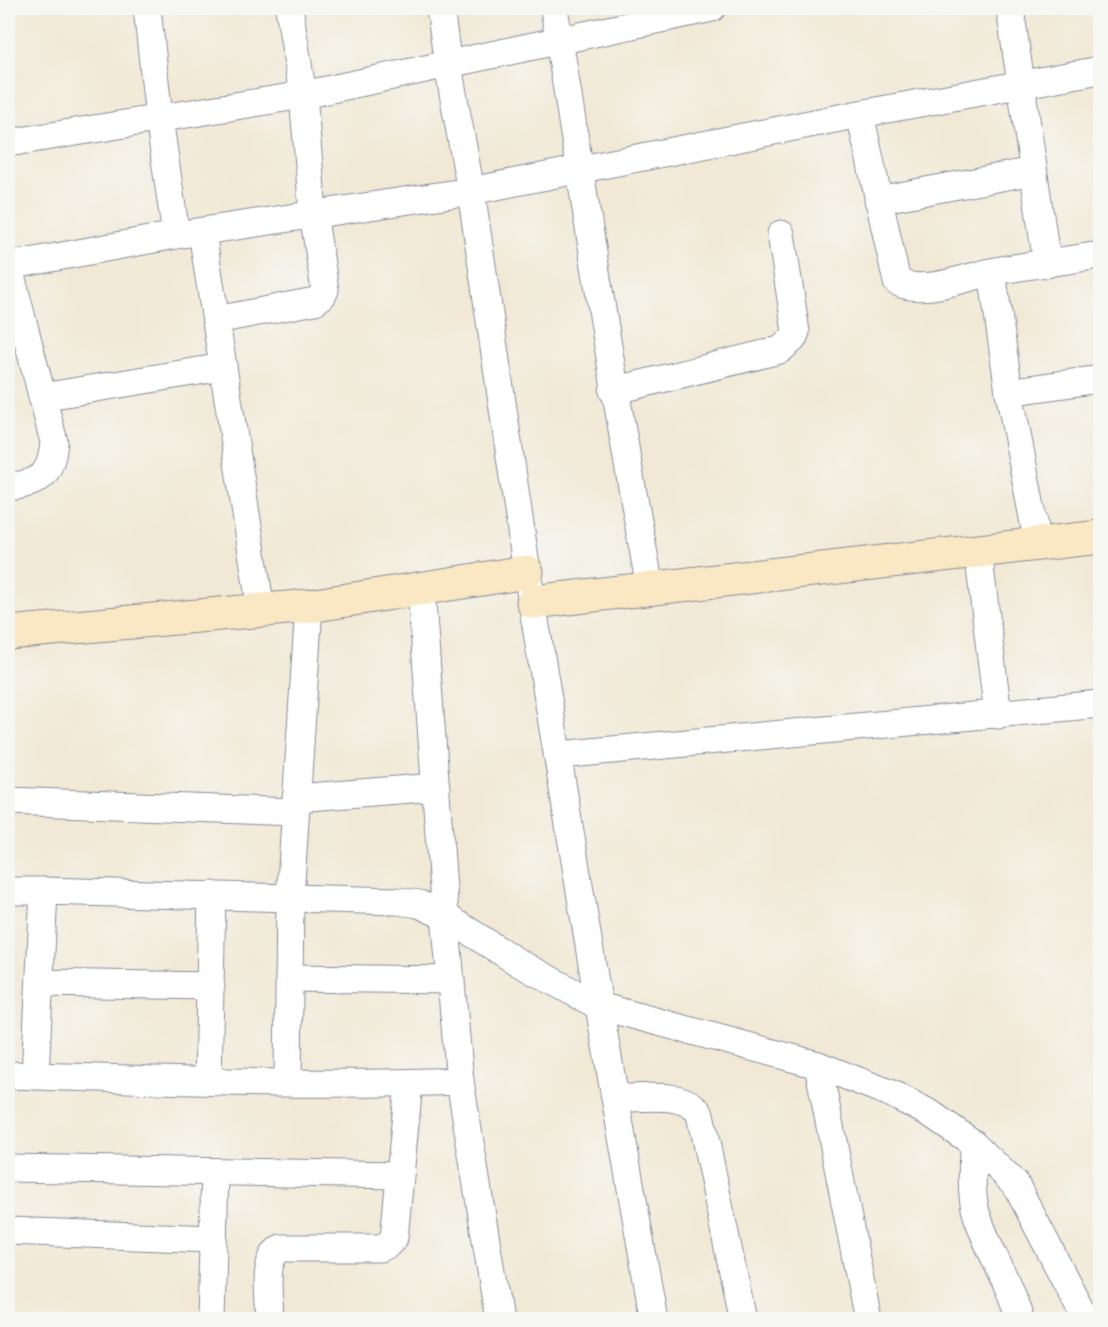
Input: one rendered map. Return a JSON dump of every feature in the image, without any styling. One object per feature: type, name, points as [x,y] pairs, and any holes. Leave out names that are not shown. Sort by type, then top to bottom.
[{"type":"street","points":[[147,8],[159,118],[189,234],[216,320],[261,610]]},
{"type":"street","points":[[216,320],[315,301],[322,296],[325,290],[313,213],[303,95],[289,8]]},
{"type":"street","points":[[441,8],[448,66],[471,191],[530,587],[599,1006],[617,1098],[654,1320]]},
{"type":"street","points":[[554,8],[582,171],[613,391],[650,587]]},
{"type":"street","points":[[8,143],[303,95],[448,66],[712,8]]},
{"type":"street","points":[[1010,8],[1047,264]]},
{"type":"street","points":[[8,487],[27,484],[44,475],[52,460],[54,442],[8,265],[313,213],[471,191],[582,171],[1020,83],[1101,70]]},
{"type":"street","points":[[860,114],[897,282],[911,286],[930,285],[992,272],[1101,255]]},
{"type":"street","points":[[878,200],[1033,171]]},
{"type":"street","points":[[613,391],[780,350],[787,345],[796,332],[781,234]]},
{"type":"street","points":[[992,272],[1009,392],[1038,544]]},
{"type":"street","points":[[42,397],[223,367]]},
{"type":"street","points":[[1009,392],[1101,379]]},
{"type":"street","points":[[8,633],[309,606],[421,589],[650,587],[1101,537]]},
{"type":"street","points":[[978,551],[998,715]]},
{"type":"street","points":[[421,589],[445,916],[460,1081],[499,1320]]},
{"type":"street","points":[[288,1082],[290,898],[309,606]]},
{"type":"street","points":[[559,755],[1101,704]]},
{"type":"street","points":[[8,801],[295,805],[436,787]]},
{"type":"street","points":[[8,891],[212,895],[397,901],[419,904],[445,916],[519,963],[599,1006],[818,1065],[892,1094],[931,1114],[973,1143],[1016,1185],[1086,1320]]},
{"type":"street","points":[[35,1076],[44,891]]},
{"type":"street","points":[[208,1081],[212,895]]},
{"type":"street","points":[[289,978],[451,980]]},
{"type":"street","points":[[40,983],[211,986]]},
{"type":"street","points":[[818,1065],[868,1320]]},
{"type":"street","points":[[8,1075],[208,1081],[409,1083],[460,1081]]},
{"type":"street","points":[[270,1320],[269,1262],[272,1255],[281,1248],[380,1248],[387,1245],[395,1235],[409,1083]]},
{"type":"street","points":[[617,1098],[682,1100],[696,1107],[700,1114],[743,1320]]},
{"type":"street","points":[[973,1143],[972,1176],[976,1210],[1006,1280],[1020,1320]]},
{"type":"street","points":[[8,1168],[399,1175]]},
{"type":"street","points":[[211,1320],[215,1172]]},
{"type":"street","points":[[8,1231],[213,1239]]}]
